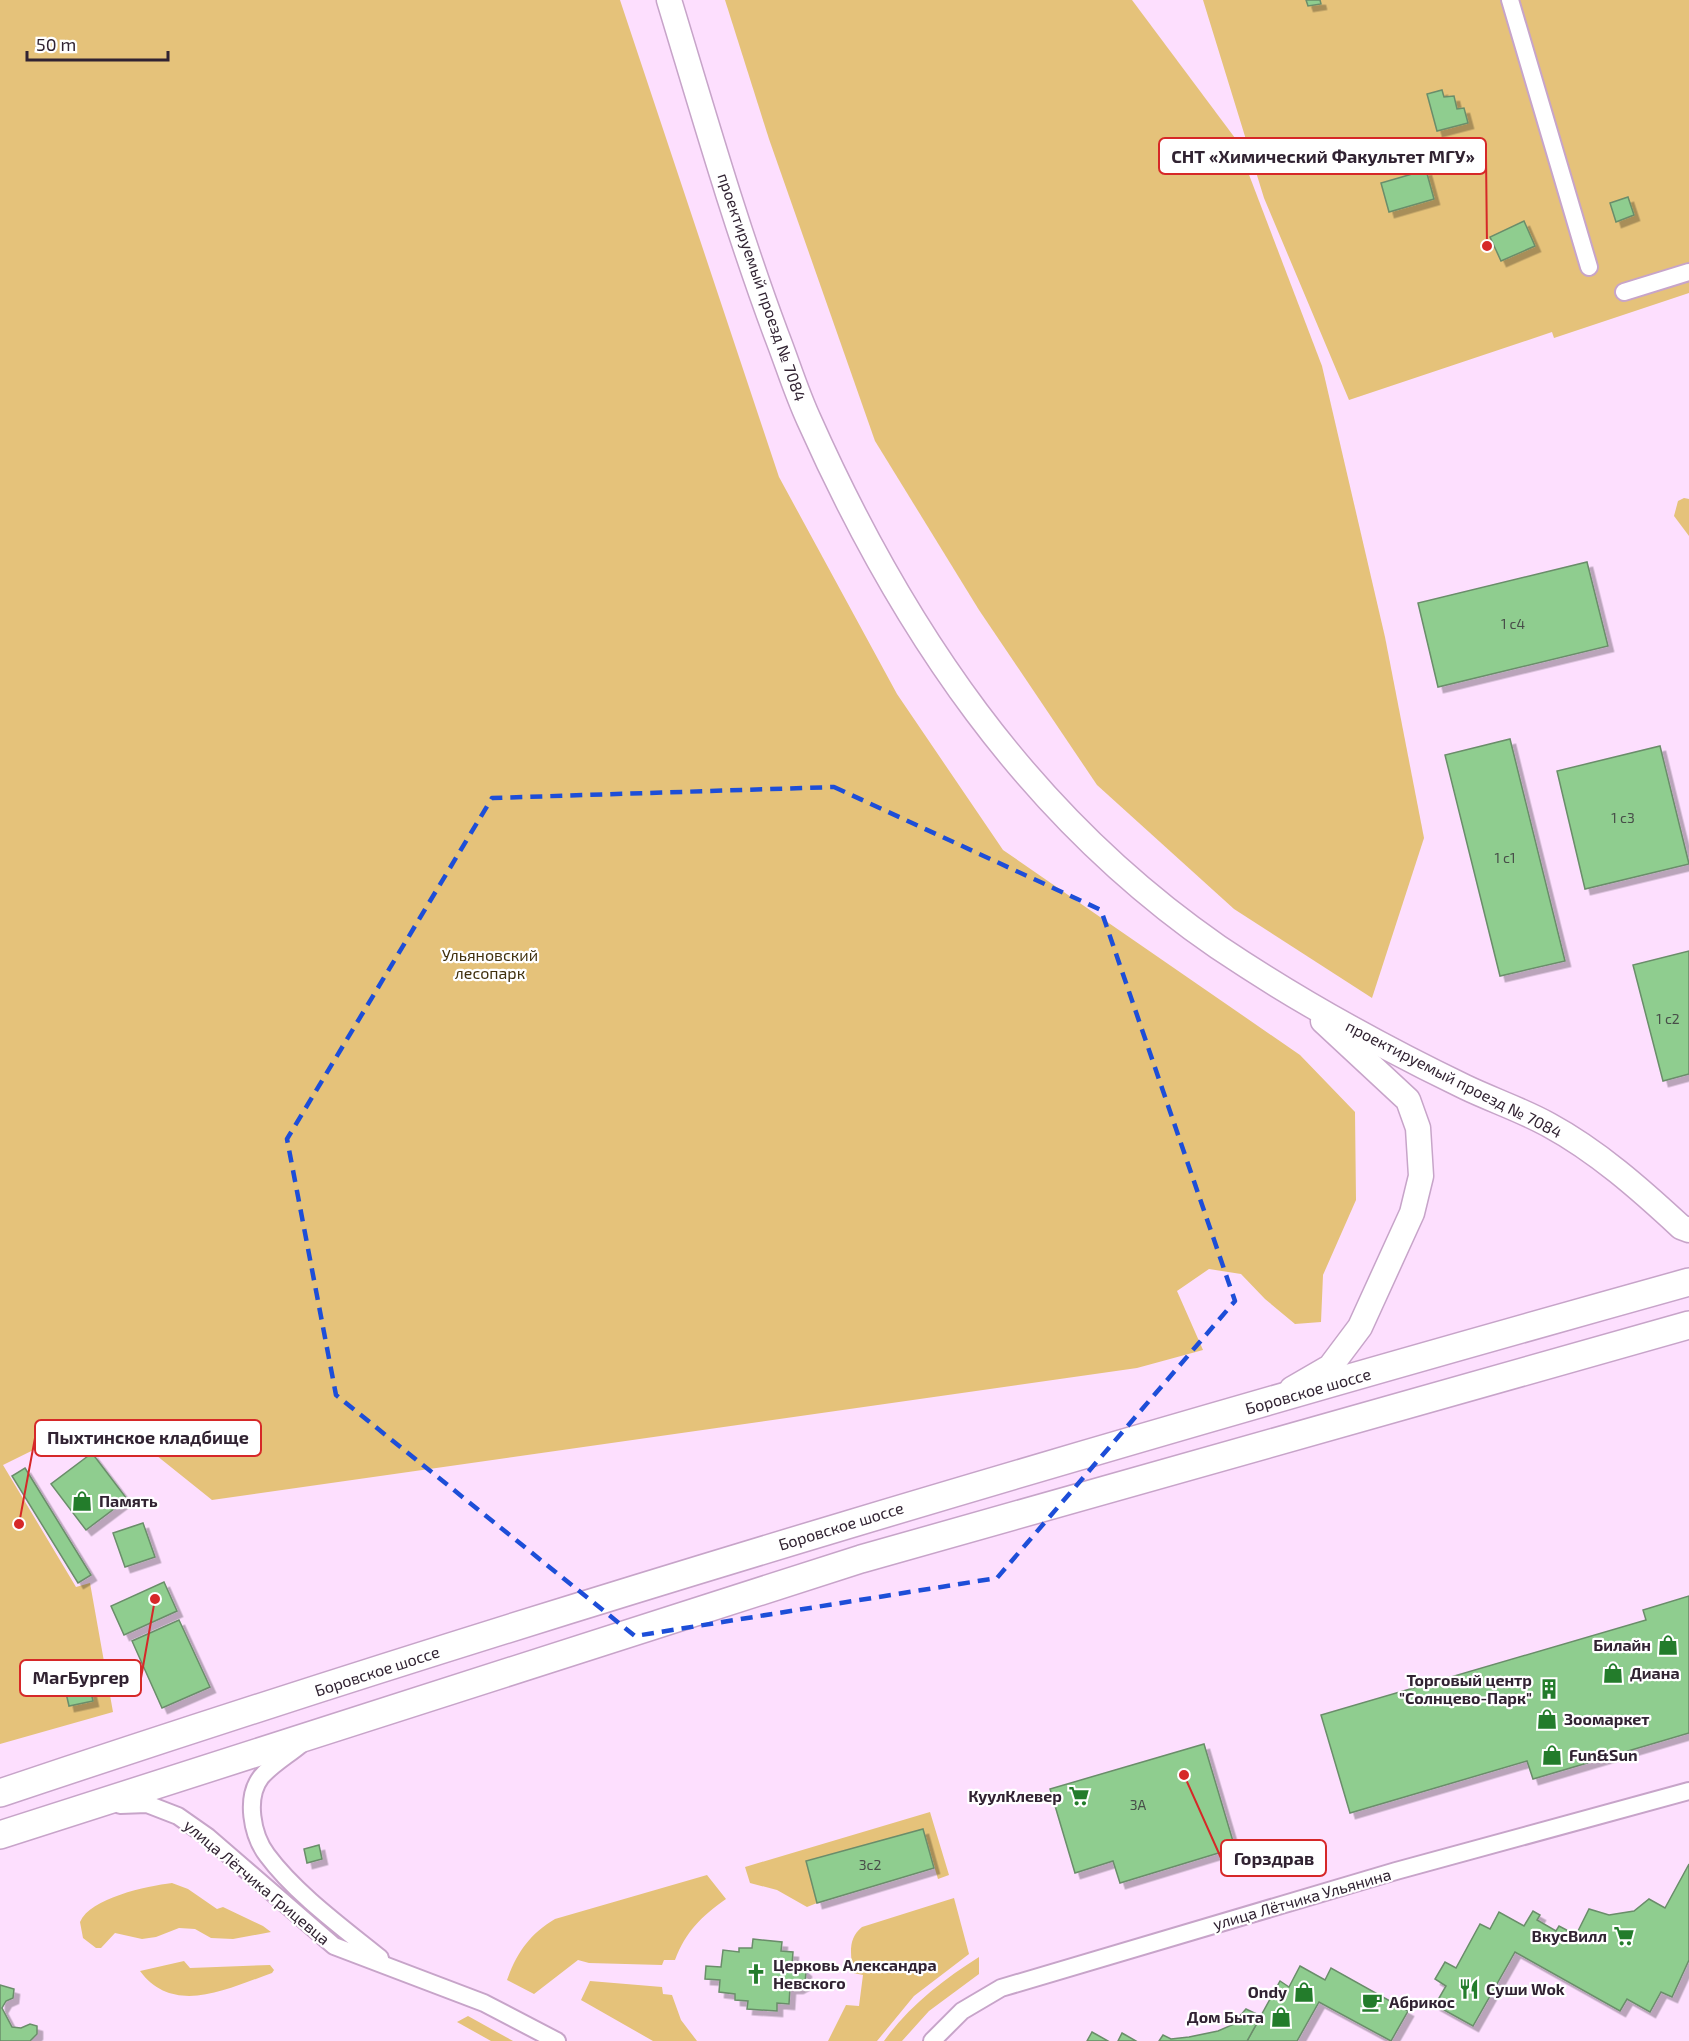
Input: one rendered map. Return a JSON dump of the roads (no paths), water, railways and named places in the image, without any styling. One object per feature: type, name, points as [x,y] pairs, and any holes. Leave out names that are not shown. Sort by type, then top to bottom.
[{"type":"main road","name":"Боровское шоссе","points":[[0,1793],[660,1580],[1689,1282]]},
{"type":"main road","points":[[0,1835],[314,1732],[861,1559],[1689,1325]]},
{"type":"street","name":"проектируемый проезд № 7084","points":[[669,0],[756,280],[808,418],[872,548],[940,663],[1024,774],[1109,862],[1217,945],[1300,998],[1463,1086],[1550,1125],[1634,1183],[1681,1227],[1689,1230]]},
{"type":"street","points":[[1510,0],[1589,267]]},
{"type":"street","points":[[1624,292],[1689,272]]},
{"type":"street","name":"проектируемый проезд № 7084","points":[[1272,1401],[1330,1367],[1360,1327],[1412,1213],[1421,1176],[1418,1128],[1408,1100],[1300,998]]},
{"type":"street","name":"улица Лётчика Грицевца","points":[[314,1732],[261,1778],[252,1796],[252,1818],[257,1835],[267,1855],[301,1890],[390,1966]]},
{"type":"street","name":"улица Лётчика Ульянина","points":[[932,2041],[962,2011],[1000,1988],[1396,1871],[1689,1791]]},
{"type":"street","name":"улица Лётчика Грицевца","points":[[89,1806],[147,1804],[178,1816],[208,1837],[334,1946],[484,2003],[557,2041]]},
{"type":"place","name":"СНТ «Химический Факультет МГУ»","points":[[1487,246]]},
{"type":"place","name":"Память","points":[[82,1501]]},
{"type":"place","name":"Пыхтинское кладбище","points":[[19,1524]]},
{"type":"place","name":"МагБургер","points":[[155,1599]]},
{"type":"place","name":"Билайн","points":[[1668,1645]]},
{"type":"place","name":"Диана","points":[[1613,1673]]},
{"type":"place","name":"Торговый центр \"Солнцево-Парк\"","points":[[1549,1689]]},
{"type":"place","name":"Зоомаркет","points":[[1547,1719]]},
{"type":"place","name":"Fun&Sun","points":[[1552,1755]]},
{"type":"place","name":"Горздрав","points":[[1184,1775]]},
{"type":"place","name":"КуулКлевер","points":[[1079,1796]]},
{"type":"place","name":"ВкусВилл","points":[[1624,1936]]},
{"type":"place","name":"Церковь Александра Невского","points":[[756,1974]]},
{"type":"place","name":"Суши Wok","points":[[1469,1989]]},
{"type":"place","name":"Ondy","points":[[1304,1992]]},
{"type":"place","name":"Абрикос","points":[[1372,2002]]},
{"type":"place","name":"Дом Быта","points":[[1281,2017]]},
{"type":"park label","name":"Ульяновский лесопарк","points":[[490,964]]}]
